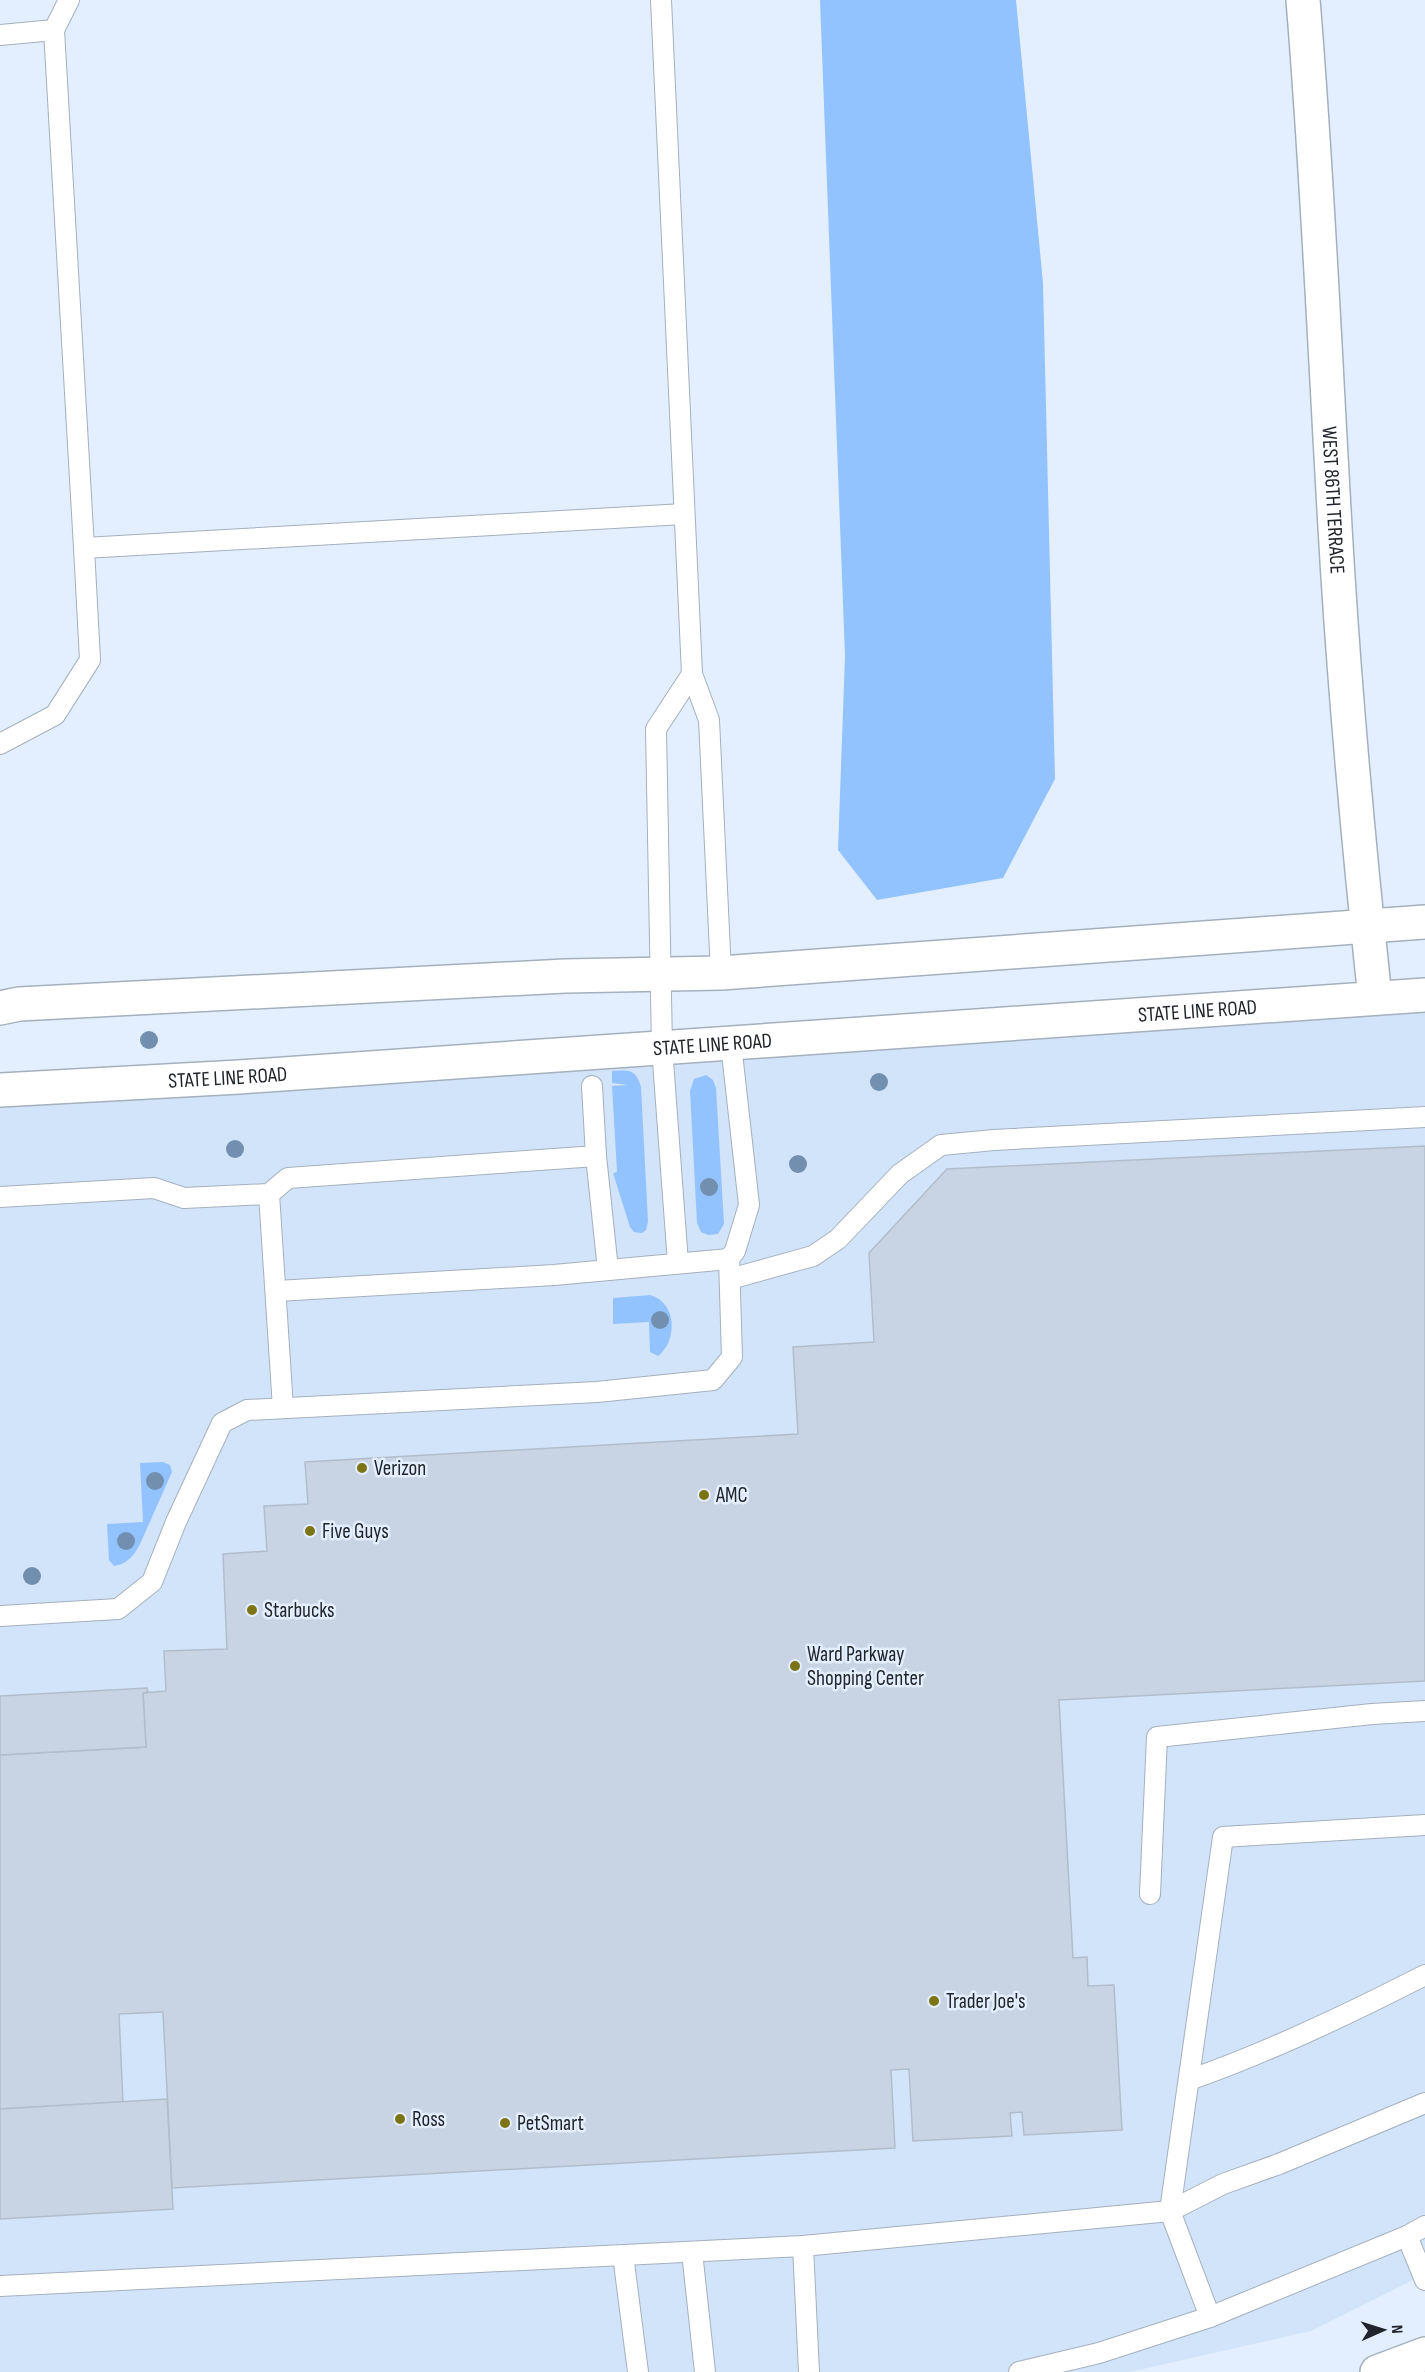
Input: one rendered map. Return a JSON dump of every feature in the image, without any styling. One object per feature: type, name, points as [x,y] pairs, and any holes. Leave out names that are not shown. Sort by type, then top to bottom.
[{"type":"main road","name":"WEST 86TH TERRACE","points":[[1303,0],[1312,115],[1351,771],[1375,998]]},
{"type":"main road","points":[[0,1008],[19,1004],[553,976],[720,973],[1425,922]]},
{"type":"main road","name":"STATE LINE ROAD","points":[[0,1090],[239,1077],[1425,995]]},
{"type":"main road","points":[[1377,2372],[1425,2354]]},
{"type":"lane","points":[[0,744],[55,715],[90,660],[54,30],[69,0]]},
{"type":"lane","points":[[661,0],[692,674],[709,720],[720,973]]},
{"type":"lane","points":[[0,35],[54,30]]},
{"type":"lane","points":[[84,548],[684,514]]},
{"type":"lane","points":[[678,1263],[662,1048],[656,729],[692,674]]},
{"type":"lane","points":[[0,1616],[118,1609],[152,1582],[176,1522],[222,1423],[247,1410],[597,1392],[713,1380],[732,1357],[729,1269],[750,1206],[731,1044]]},
{"type":"lane","points":[[592,1086],[596,1156],[608,1270]]},
{"type":"lane","points":[[277,1291],[554,1275],[678,1263],[729,1269],[813,1256],[838,1239],[900,1174],[941,1145],[994,1140],[1425,1116]]},
{"type":"lane","points":[[0,1197],[154,1188],[183,1198],[269,1194],[288,1178],[596,1156]]},
{"type":"lane","points":[[269,1194],[283,1408]]},
{"type":"lane","points":[[1150,1894],[1157,1737],[1372,1714],[1425,1711]]},
{"type":"lane","points":[[1210,2317],[1170,2211],[1223,1838],[1425,1825]]},
{"type":"lane","points":[[1189,2080],[1219,2070],[1364,2006],[1425,1975]]},
{"type":"lane","points":[[0,2286],[803,2246],[1170,2211],[1223,2184],[1280,2164],[1425,2103]]},
{"type":"lane","points":[[1019,2372],[1099,2353],[1210,2317],[1407,2236],[1425,2226]]},
{"type":"lane","points":[[1407,2236],[1425,2280]]},
{"type":"lane","points":[[803,2246],[809,2372]]},
{"type":"lane","points":[[692,2252],[705,2372]]},
{"type":"lane","points":[[623,2255],[638,2372]]},
{"type":"shaded area","points":[[820,0],[1016,0],[1043,283],[1055,779],[1003,878],[877,900],[838,850],[845,656]]},
{"type":"shaded area","name":"Ward Parkway Shopping Center","points":[[1425,1008],[1425,2274],[1311,2331],[1130,2372],[0,2372],[0,1108]]},
{"type":"shaded area","points":[[612,1071],[631,1072],[637,1077],[641,1087],[648,1222],[646,1230],[642,1233],[634,1232],[630,1227],[613,1173],[617,1172],[612,1086],[628,1085],[612,1083]]},
{"type":"shaded area","points":[[706,1075],[713,1080],[716,1088],[724,1224],[718,1234],[708,1235],[701,1232],[697,1223],[690,1091],[694,1079]]},
{"type":"shaded area","points":[[650,1295],[665,1305],[672,1322],[669,1341],[658,1356],[650,1352],[649,1322],[613,1324],[613,1298]]},
{"type":"shaded area","points":[[163,1462],[170,1465],[172,1472],[140,1544],[130,1559],[114,1566],[109,1560],[107,1524],[143,1522],[140,1463]]},
{"type":"building","name":"Ward Parkway Shopping Center","points":[[1425,1146],[1425,1681],[1059,1700],[1073,1958],[1087,1957],[1088,1986],[1114,1985],[1122,2130],[1024,2135],[1022,2112],[1010,2113],[1012,2136],[913,2141],[909,2069],[891,2070],[895,2148],[172,2188],[163,2012],[119,2014],[123,2102],[0,2109],[0,1755],[146,1747],[143,1693],[166,1691],[164,1651],[227,1649],[223,1554],[267,1551],[264,1506],[308,1504],[305,1462],[798,1434],[793,1347],[874,1342],[869,1253],[947,1169]]},
{"type":"building","points":[[147,1688],[148,1692],[143,1693],[146,1747],[0,1755],[0,1696]]},
{"type":"building","points":[[167,2099],[173,2209],[0,2219],[0,2109]]},
{"type":"place","name":"Verizon","points":[[362,1468]]},
{"type":"place","name":"AMC","points":[[704,1495]]},
{"type":"place","name":"Five Guys","points":[[310,1531]]},
{"type":"place","name":"Starbucks","points":[[252,1610]]},
{"type":"place","name":"Ward Parkway Shopping Center","points":[[795,1666]]},
{"type":"place","name":"Trader Joe's","points":[[934,2001]]},
{"type":"place","name":"Ross","points":[[400,2119]]},
{"type":"place","name":"PetSmart","points":[[505,2123]]}]
